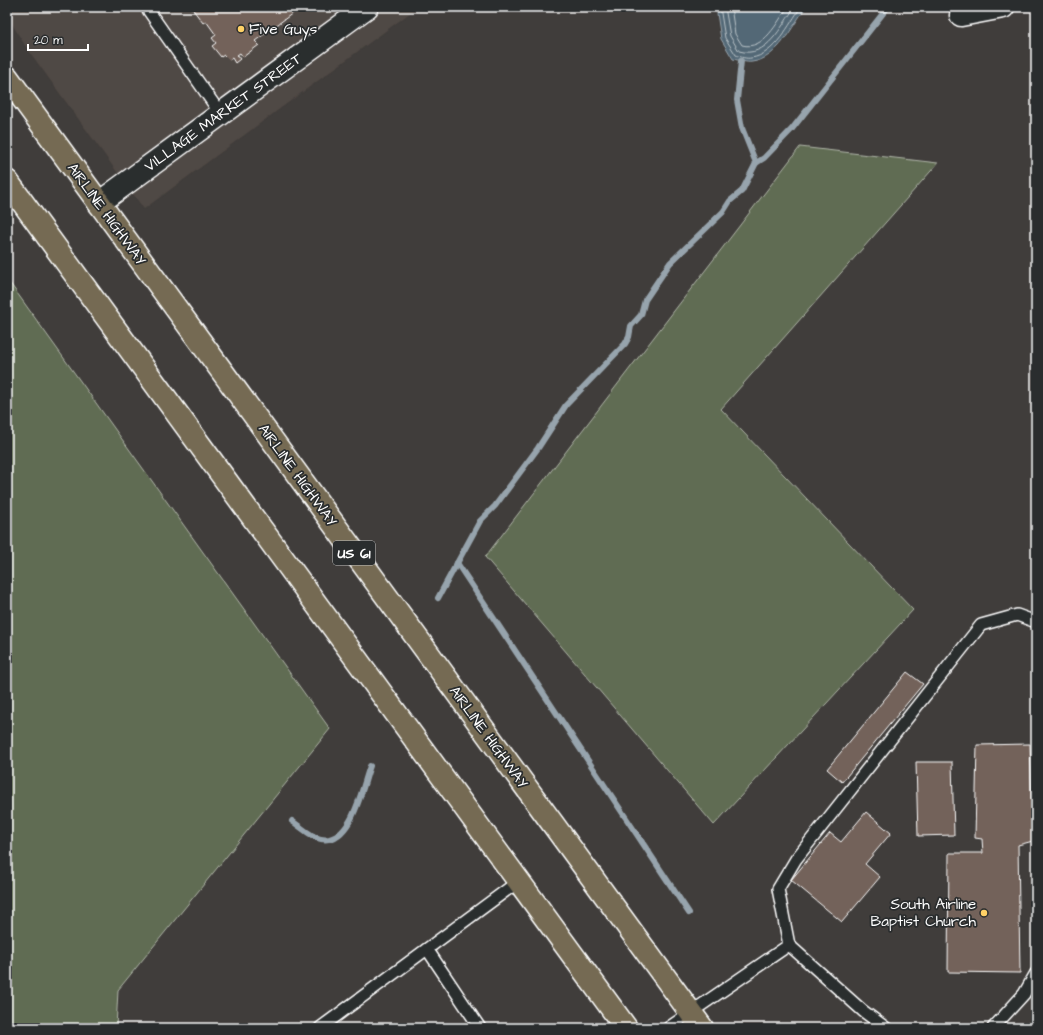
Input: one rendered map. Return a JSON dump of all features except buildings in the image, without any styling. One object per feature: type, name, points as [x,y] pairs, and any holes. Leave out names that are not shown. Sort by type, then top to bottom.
[{"type":"highway","name":"AIRLINE HIGHWAY","points":[[7,77],[696,1021]]},
{"type":"highway","points":[[7,181],[626,1028]]},
{"type":"street","name":"VILLAGE MARKET STREET","points":[[98,203],[367,7]]},
{"type":"street","points":[[961,15],[1003,7]]},
{"type":"lane","points":[[146,7],[220,113]]},
{"type":"lane","points":[[886,1028],[863,1011],[789,945],[778,890],[796,859],[981,625],[1018,615],[1036,622]]},
{"type":"lane","points":[[320,1028],[519,881]]},
{"type":"lane","points":[[668,1028],[696,1021],[789,945]]},
{"type":"lane","points":[[427,949],[480,1028]]},
{"type":"lane","points":[[993,1028],[1024,994],[1036,973]]},
{"type":"shaded area","points":[[7,7],[418,7],[144,209],[26,47],[7,16]]},
{"type":"green space","points":[[800,147],[938,163],[721,409],[913,610],[714,825],[485,557]]},
{"type":"green space","points":[[7,279],[330,729],[118,990],[116,1028],[7,1028]]},
{"type":"water","points":[[716,7],[806,7],[790,32],[777,48],[761,60],[745,62],[733,59],[721,39]]},
{"type":"waterway","points":[[438,598],[480,521],[495,506],[538,448],[566,405],[625,344],[629,337],[631,326],[641,315],[645,300],[670,263],[723,212],[730,201],[742,191],[756,163],[764,158],[792,129],[888,7]]},
{"type":"waterway","points":[[741,61],[737,100],[742,128],[756,163]]},
{"type":"waterway","points":[[457,563],[689,913]]},
{"type":"waterway","points":[[292,821],[310,834],[321,839],[332,838],[341,833],[354,813],[370,766]]},
{"type":"place","name":"Five Guys","points":[[241,29]]},
{"type":"place","name":"South Airline Baptist Church","points":[[984,913]]}]
